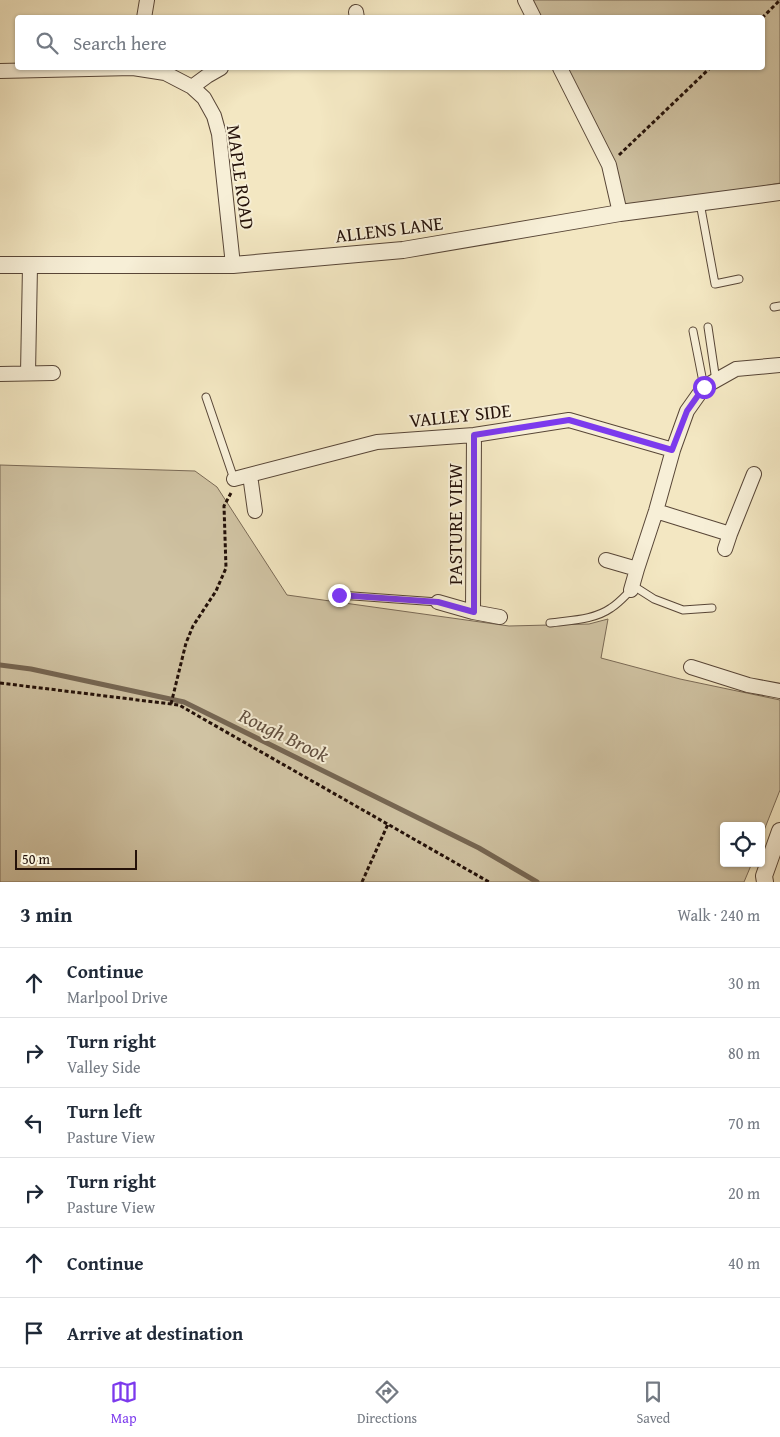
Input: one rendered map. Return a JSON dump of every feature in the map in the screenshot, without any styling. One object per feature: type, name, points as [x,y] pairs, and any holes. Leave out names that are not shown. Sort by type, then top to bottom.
[{"type":"street","points":[[144,15],[147,0]]},
{"type":"street","points":[[524,0],[532,15]]},
{"type":"street","name":"MAPLE ROAD","points":[[0,71],[44,70]]},
{"type":"street","name":"MAPLE ROAD","points":[[146,70],[165,73],[192,87],[204,98],[214,116],[219,134],[233,265]]},
{"type":"street","points":[[192,87],[218,70]]},
{"type":"street","points":[[561,70],[609,165],[620,213]]},
{"type":"street","name":"ALLENS LANE","points":[[0,265],[233,265],[403,250],[620,213],[780,192]]},
{"type":"street","points":[[28,373],[30,266]]},
{"type":"street","points":[[632,587],[636,569],[656,511],[672,450],[687,411],[710,384],[736,369],[780,365]]},
{"type":"street","points":[[0,374],[53,373]]},
{"type":"street","name":"VALLEY SIDE","points":[[234,478],[376,442],[474,435],[569,420],[672,450]]},
{"type":"street","name":"PASTURE VIEW","points":[[474,435],[474,612]]},
{"type":"street","points":[[725,549],[754,474]]},
{"type":"street","points":[[250,475],[255,511]]},
{"type":"street","points":[[656,511],[730,534]]},
{"type":"street","points":[[606,560],[636,569]]},
{"type":"street","name":"PASTURE VIEW","points":[[438,602],[500,617]]},
{"type":"street","points":[[691,667],[748,685],[780,691]]},
{"type":"street","points":[[765,882],[764,876],[780,831]]},
{"type":"lane","points":[[700,203],[715,284],[739,279]]},
{"type":"lane","points":[[708,327],[710,384]]},
{"type":"lane","points":[[693,331],[710,384]]},
{"type":"lane","points":[[206,397],[234,478]]},
{"type":"lane","points":[[550,622],[591,618],[602,614],[612,608],[632,587],[654,600],[683,610],[712,608]]},
{"type":"lane","points":[[339,595],[438,602]]},
{"type":"path","points":[[765,15],[780,0]]},
{"type":"path","points":[[609,165],[708,70]]},
{"type":"path","points":[[171,701],[186,644],[193,626],[216,591],[226,568],[224,506],[230,493],[250,475]]},
{"type":"path","points":[[0,683],[171,701],[489,882]]},
{"type":"path","points":[[362,882],[388,824]]},
{"type":"shaded area","points":[[525,0],[780,0],[780,183],[621,213],[615,171],[562,70],[765,70],[765,15],[533,15]]},
{"type":"shaded area","points":[[0,465],[195,471],[217,487],[287,595],[509,626],[589,624],[608,619],[601,658],[680,679],[780,700],[780,790],[765,828],[765,822],[720,822],[720,867],[750,867],[744,882],[0,882]]},
{"type":"waterway","name":"Rough Brook","points":[[0,665],[31,669],[184,702],[479,848],[537,882]]},
{"type":"route","points":[[339,595],[438,602],[474,612],[474,435],[569,420],[672,450],[687,411],[704,387]]}]
